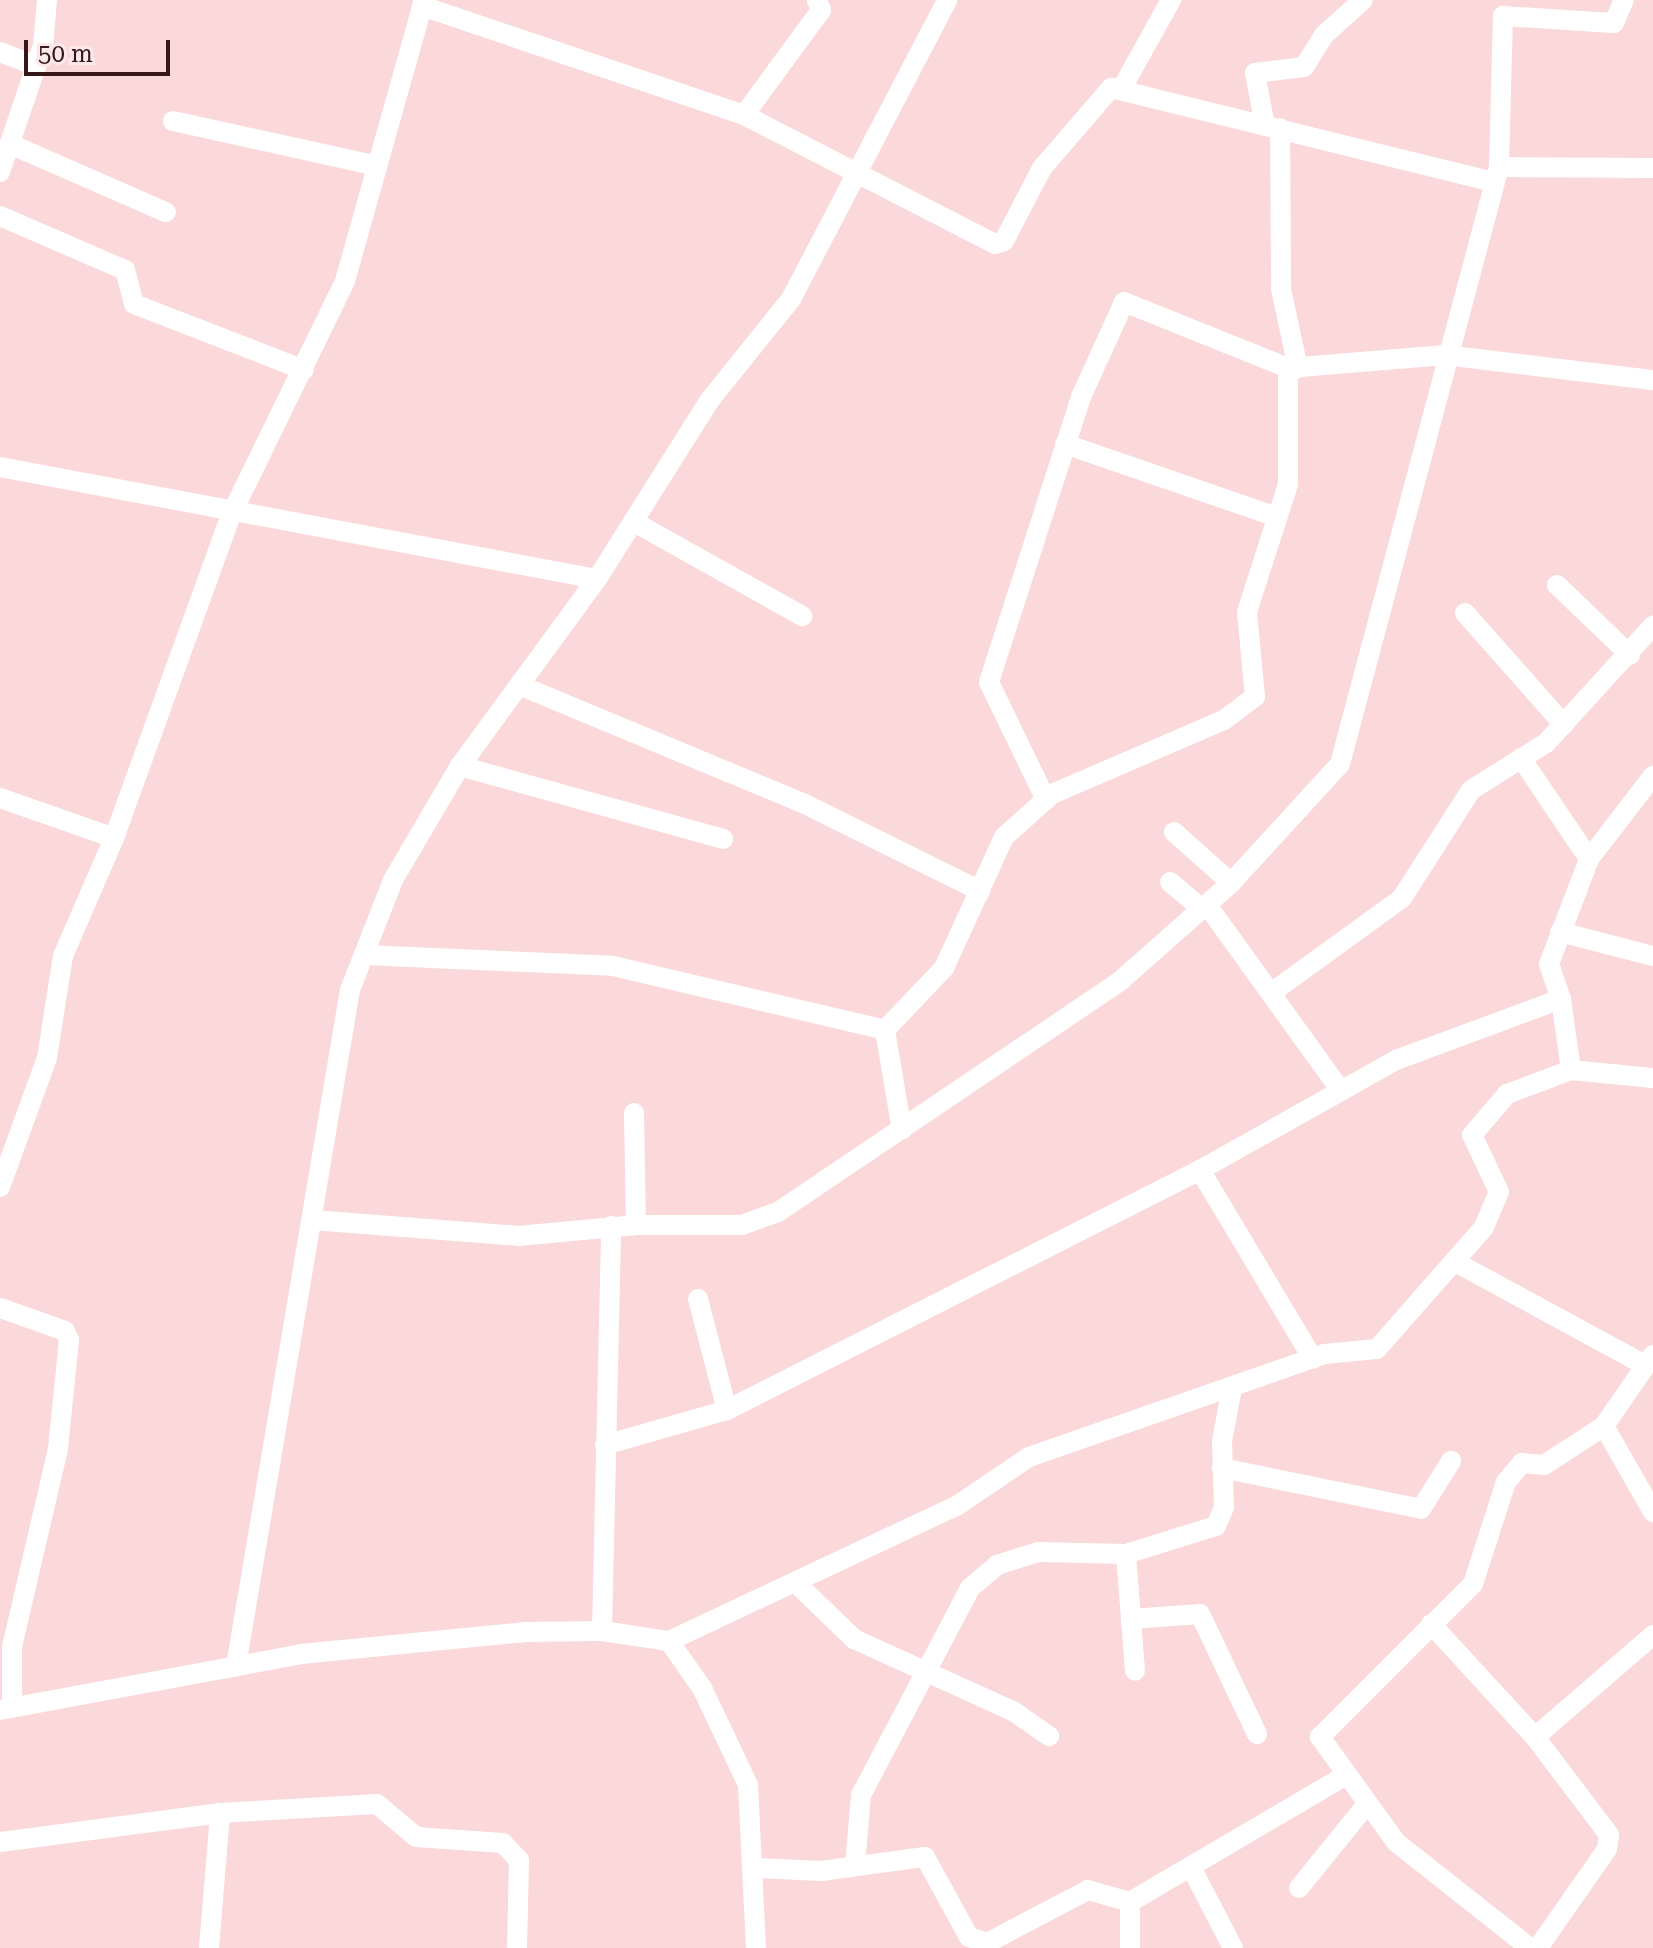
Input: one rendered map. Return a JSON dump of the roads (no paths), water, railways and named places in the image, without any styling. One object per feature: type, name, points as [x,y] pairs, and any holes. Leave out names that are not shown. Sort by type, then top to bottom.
[{"type":"street","points":[[0,172],[36,66],[47,0]]},
{"type":"street","points":[[744,115],[821,10],[817,0]]},
{"type":"street","points":[[236,1666],[350,990],[393,880],[460,766],[597,579],[709,401],[791,299],[856,169],[947,0]]},
{"type":"street","points":[[1122,88],[1171,0]]},
{"type":"street","points":[[312,1220],[460,1235],[636,1225],[742,1225],[778,1212],[1120,981],[1231,883],[1340,764],[1445,355],[1496,174],[1503,16],[1614,23],[1624,0]]},
{"type":"street","points":[[885,1030],[944,968],[1004,837],[1046,800],[1143,749],[1224,720],[1255,697],[1248,600],[1288,484],[1293,368],[1281,289],[1273,127],[1255,73],[1304,67],[1359,1]]},
{"type":"street","points":[[0,1187],[47,1058],[63,956],[114,838],[231,515],[345,281],[423,3],[744,115],[856,169],[995,244],[1004,241],[1042,168],[1111,88],[1122,88],[1273,127],[1496,174],[1653,168]]},
{"type":"street","points":[[0,52],[36,66]]},
{"type":"street","points":[[173,121],[377,166]]},
{"type":"street","points":[[10,144],[166,212]]},
{"type":"street","points":[[0,216],[125,270],[134,304],[304,370]]},
{"type":"street","points":[[1046,800],[989,682],[1065,444],[1124,302],[1293,368],[1445,355],[1653,380]]},
{"type":"street","points":[[1065,444],[1277,517]]},
{"type":"street","points":[[0,467],[87,479],[231,515],[597,579]]},
{"type":"street","points":[[634,522],[802,616]]},
{"type":"street","points":[[1557,585],[1630,655]]},
{"type":"street","points":[[1465,613],[1564,725]]},
{"type":"street","points":[[1271,993],[1402,898],[1471,790],[1521,758],[1564,725],[1653,626]]},
{"type":"street","points":[[519,685],[803,803],[980,891]]},
{"type":"street","points":[[1521,758],[1589,859]]},
{"type":"street","points":[[460,766],[723,839]]},
{"type":"street","points":[[1571,1070],[1561,999],[1549,964],[1589,859],[1653,776]]},
{"type":"street","points":[[0,798],[114,838]]},
{"type":"street","points":[[1174,832],[1231,883]]},
{"type":"street","points":[[1170,882],[1204,907],[1341,1091]]},
{"type":"street","points":[[1560,932],[1653,956]]},
{"type":"street","points":[[364,955],[613,966],[885,1030]]},
{"type":"street","points":[[605,1445],[727,1410],[1200,1170],[1396,1060],[1561,999]]},
{"type":"street","points":[[885,1030],[902,1130]]},
{"type":"street","points":[[0,1308],[65,1331],[69,1340],[58,1449],[12,1647],[6,1709],[236,1666],[511,1633],[602,1631],[669,1641],[958,1505],[1029,1457],[1313,1359],[1377,1349],[1457,1263],[1499,1192],[1472,1135],[1507,1094],[1571,1070],[1653,1078]]},
{"type":"street","points":[[634,1113],[636,1225]]},
{"type":"street","points":[[1200,1170],[1313,1359]]},
{"type":"street","points":[[602,1631],[611,1226]]},
{"type":"street","points":[[1457,1263],[1649,1360],[1604,1426],[1544,1465],[1522,1463],[1506,1482],[1474,1583],[1322,1732],[1322,1746],[1396,1842],[1530,1948]]},
{"type":"street","points":[[698,1299],[727,1410]]},
{"type":"street","points":[[855,1866],[861,1795],[970,1588],[997,1565],[1038,1552],[1126,1554],[1216,1526],[1224,1507],[1222,1468],[1232,1388]]},
{"type":"street","points":[[1604,1426],[1653,1512]]},
{"type":"street","points":[[1222,1468],[1421,1509],[1451,1461]]},
{"type":"street","points":[[1126,1554],[1135,1671]]},
{"type":"street","points":[[796,1583],[854,1639],[923,1675],[1013,1711],[1049,1736]]},
{"type":"street","points":[[1131,1619],[1200,1614],[1257,1734]]},
{"type":"street","points":[[1431,1624],[1535,1737],[1609,1835],[1538,1948]]},
{"type":"street","points":[[1535,1737],[1653,1635]]},
{"type":"street","points":[[669,1641],[702,1688],[748,1785],[757,1868],[756,1948]]},
{"type":"street","points":[[757,1868],[855,1866],[925,1857],[962,1926],[987,1943],[1088,1890],[1130,1902],[1345,1776]]},
{"type":"street","points":[[0,1842],[220,1813],[377,1804],[416,1837],[503,1843],[519,1860],[517,1948]]},
{"type":"street","points":[[1299,1888],[1367,1804]]},
{"type":"street","points":[[209,1948],[220,1813]]},
{"type":"street","points":[[1191,1867],[1233,1948]]},
{"type":"street","points":[[1130,1902],[1130,1948]]}]
